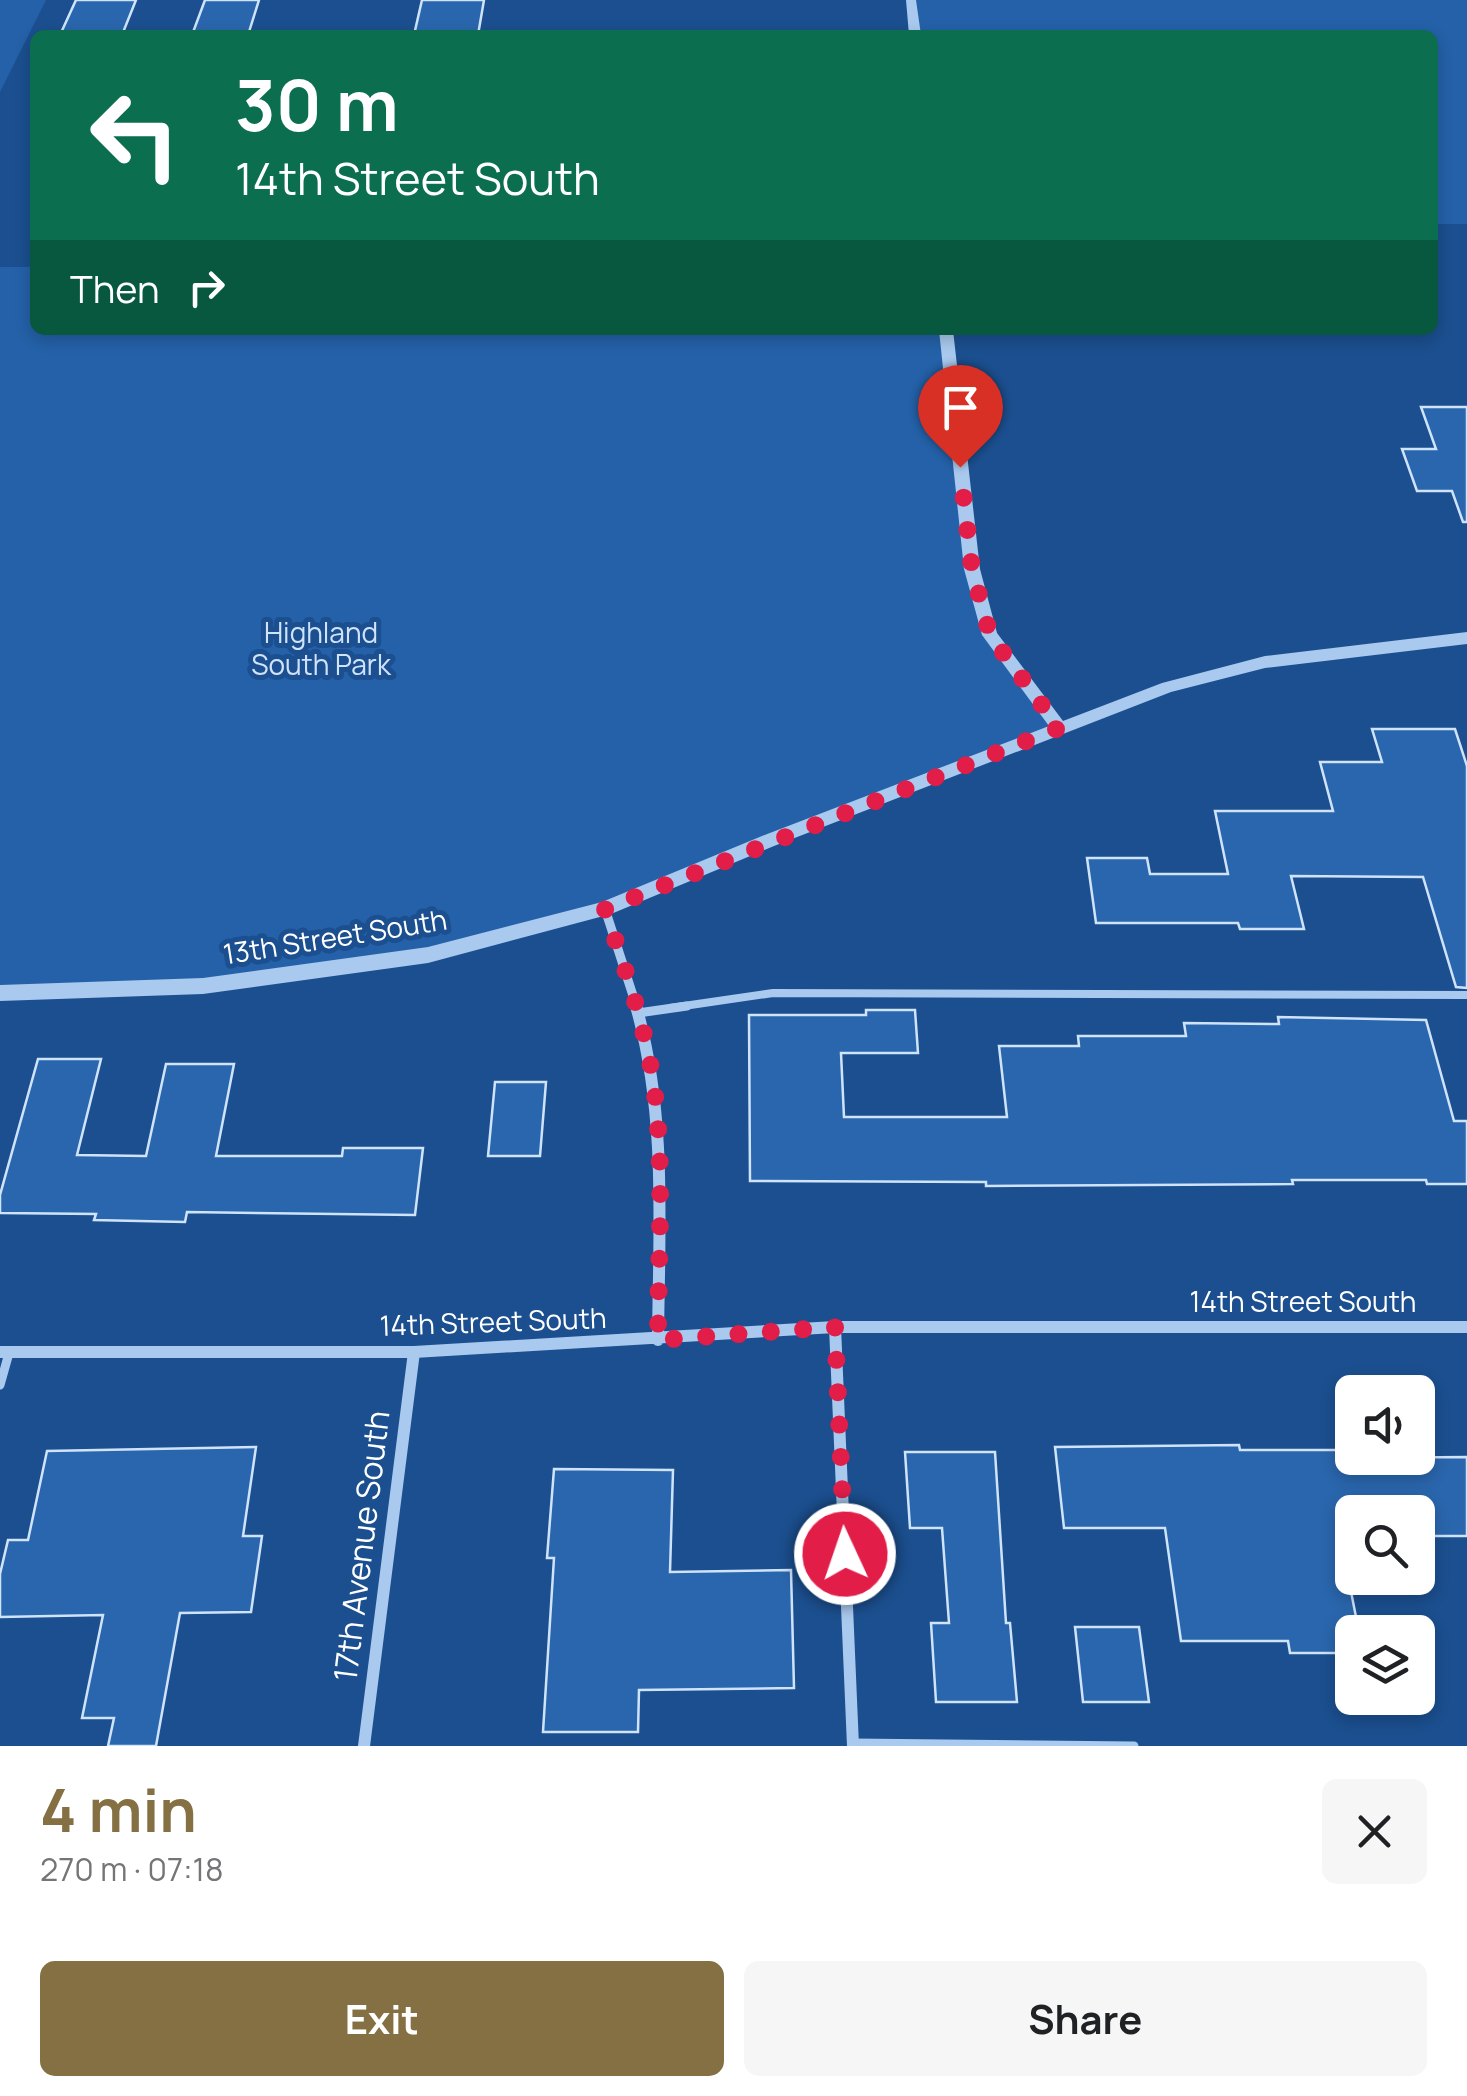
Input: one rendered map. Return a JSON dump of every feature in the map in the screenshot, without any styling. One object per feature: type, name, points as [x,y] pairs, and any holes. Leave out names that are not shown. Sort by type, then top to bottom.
[{"type":"street","points":[[911,0],[914,30]]},
{"type":"street","points":[[947,335],[972,569],[990,635],[1059,728]]},
{"type":"street","name":"13th Street South","points":[[0,993],[203,986],[428,955],[605,909],[1168,687],[1265,662],[1467,638]]},
{"type":"street","points":[[605,909],[638,1013],[654,1087],[658,1340]]},
{"type":"street","points":[[835,1327],[853,1745]]},
{"type":"street","name":"14th Street South","points":[[4,1352],[414,1352],[835,1327],[1467,1327]]},
{"type":"street","name":"17th Avenue South","points":[[364,1746],[414,1352]]},
{"type":"lane","points":[[638,1013],[773,993],[1467,995]]},
{"type":"lane","points":[[0,1385],[4,1352]]},
{"type":"lane","points":[[853,1745],[1134,1746]]},
{"type":"green space","points":[[0,0],[46,0],[30,30],[0,92]]},
{"type":"green space","points":[[911,0],[1467,0],[1467,224],[1438,224],[1438,30],[914,30]]},
{"type":"green space","name":"Highland South Park","points":[[0,267],[30,267],[30,335],[947,335],[972,569],[990,635],[1059,728],[605,909],[428,955],[203,986],[0,993]]},
{"type":"building","points":[[76,0],[136,0],[124,30],[62,30]]},
{"type":"building","points":[[205,0],[259,0],[250,30],[194,30]]},
{"type":"building","points":[[422,0],[484,0],[479,30],[415,30]]},
{"type":"building","points":[[1421,407],[1467,407],[1467,522],[1463,522],[1452,491],[1417,491],[1402,449],[1436,449]]},
{"type":"building","points":[[1372,729],[1455,729],[1467,766],[1467,988],[1456,987],[1423,877],[1291,876],[1304,929],[1240,929],[1238,923],[1096,923],[1087,858],[1147,858],[1150,874],[1228,874],[1215,811],[1333,811],[1320,762],[1382,762]]},
{"type":"building","points":[[866,1010],[915,1010],[918,1053],[841,1053],[844,1117],[1007,1117],[999,1046],[1079,1046],[1078,1036],[1186,1036],[1184,1023],[1279,1024],[1278,1017],[1426,1020],[1454,1121],[1467,1121],[1467,1184],[1427,1184],[1426,1180],[1292,1180],[1293,1184],[986,1186],[986,1182],[750,1181],[749,1015],[866,1015]]},
{"type":"building","points":[[38,1059],[101,1059],[77,1155],[146,1156],[166,1064],[234,1064],[216,1156],[342,1156],[343,1148],[423,1148],[415,1215],[187,1212],[185,1222],[94,1220],[96,1214],[0,1213],[0,1195]]},
{"type":"building","points":[[495,1082],[546,1082],[540,1156],[488,1156]]},
{"type":"building","points":[[1239,1445],[1240,1450],[1335,1450],[1335,1475],[1435,1475],[1435,1457],[1467,1457],[1467,1536],[1435,1536],[1435,1495],[1335,1495],[1335,1595],[1352,1595],[1356,1615],[1335,1615],[1335,1653],[1290,1653],[1288,1641],[1181,1641],[1165,1528],[1064,1528],[1055,1447]]},
{"type":"building","points":[[256,1447],[243,1536],[262,1536],[251,1612],[180,1613],[156,1746],[108,1746],[114,1718],[82,1718],[103,1615],[0,1617],[0,1574],[8,1540],[28,1540],[47,1451]]},
{"type":"building","points":[[905,1452],[995,1452],[1006,1623],[1010,1623],[1017,1702],[936,1702],[931,1623],[949,1623],[942,1528],[910,1528]]},
{"type":"building","points":[[554,1469],[673,1470],[670,1572],[791,1570],[794,1688],[639,1690],[638,1732],[543,1732],[554,1558],[547,1558]]},
{"type":"building","points":[[1075,1627],[1139,1627],[1149,1702],[1083,1702]]},
{"type":"route","points":[[845,1554],[835,1327],[658,1340],[654,1087],[638,1013],[605,909],[1059,728],[990,635],[972,569],[960,467]]}]
